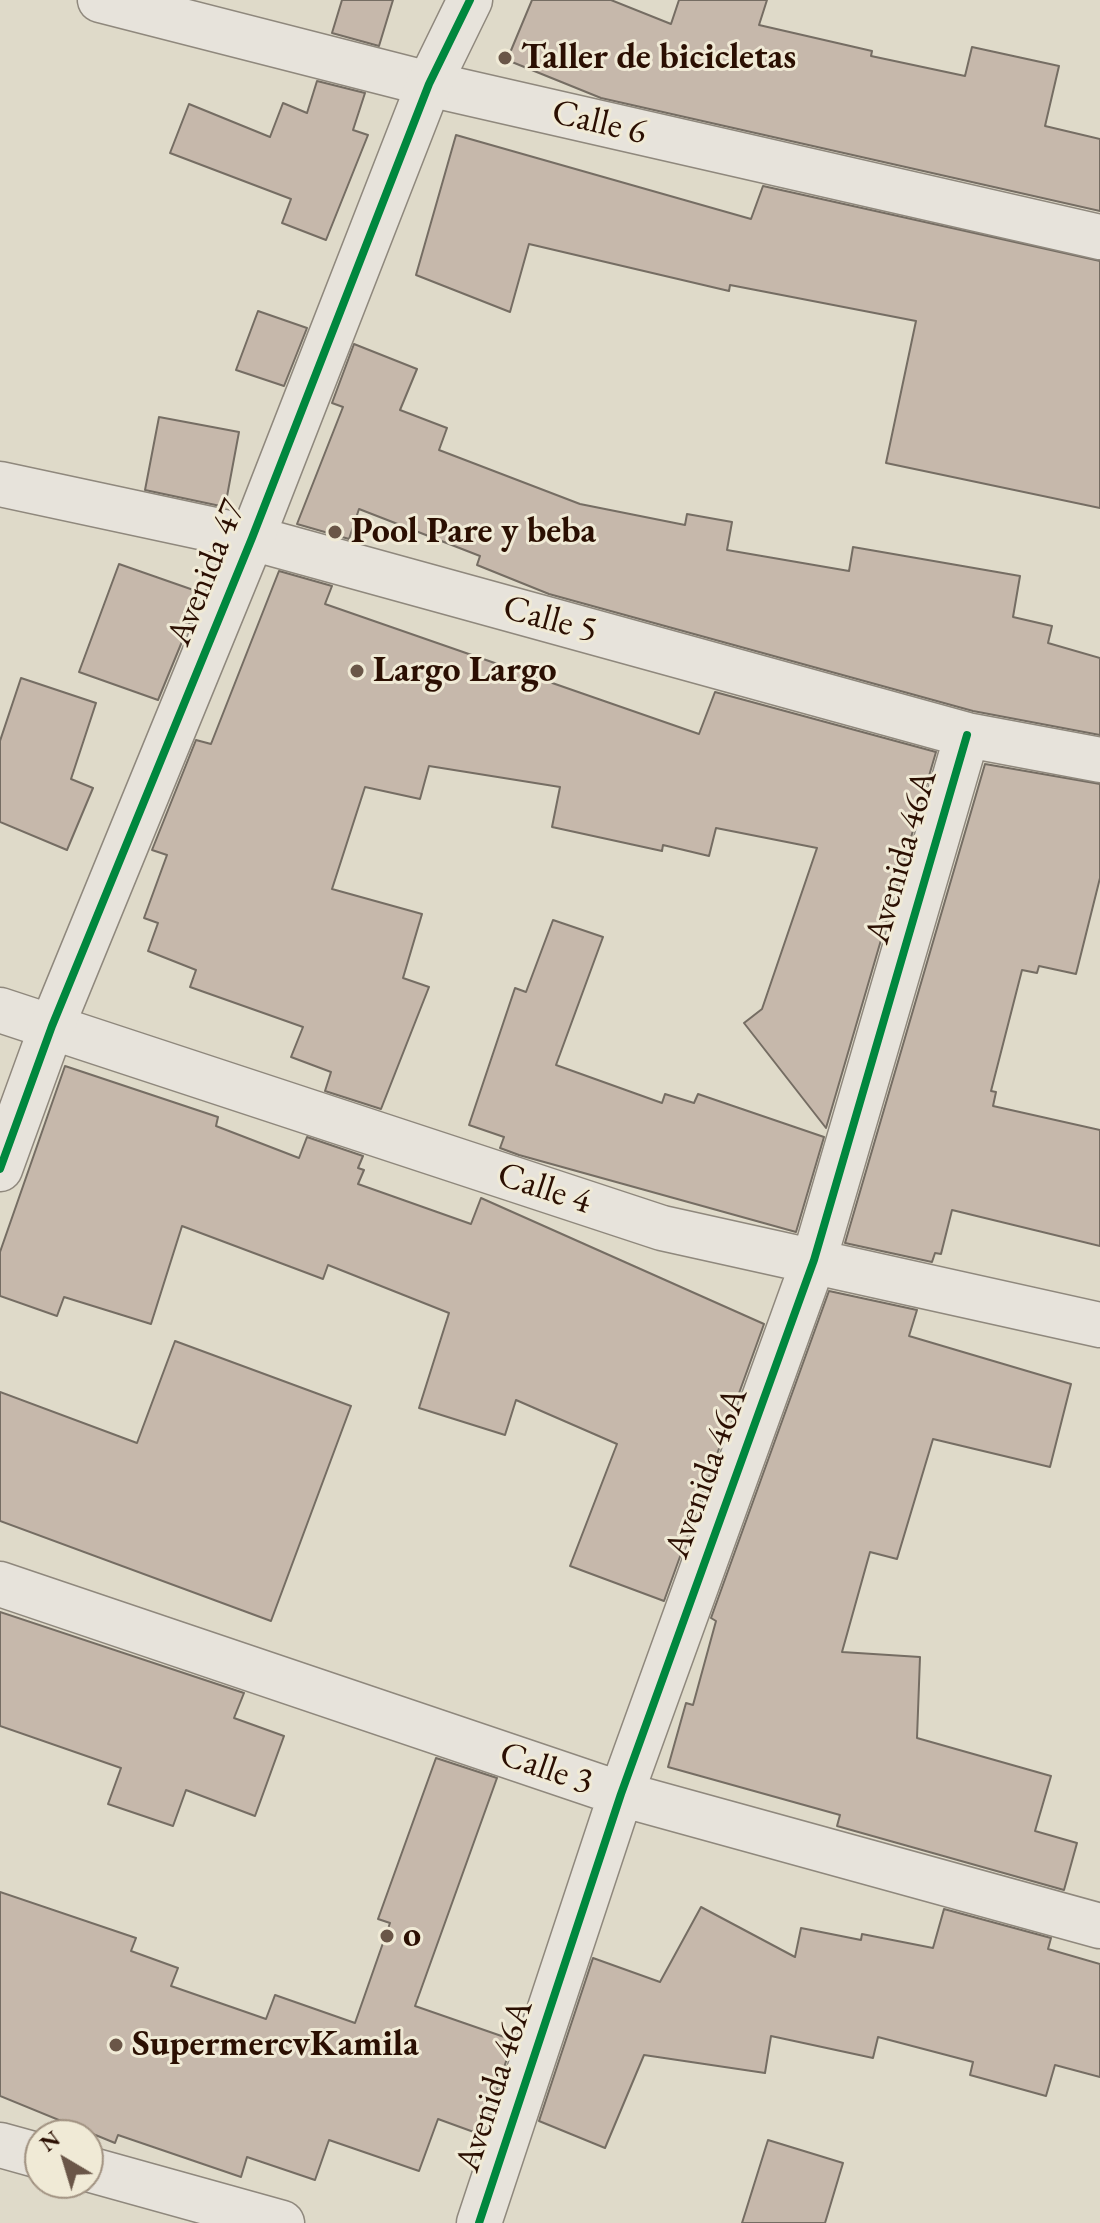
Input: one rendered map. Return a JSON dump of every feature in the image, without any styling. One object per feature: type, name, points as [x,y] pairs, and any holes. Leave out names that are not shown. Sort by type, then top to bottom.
[{"type":"street","name":"Calle 6","points":[[100,0],[429,84],[1100,237]]},
{"type":"street","name":"Avenida 47","points":[[0,1169],[52,1026],[252,538],[429,84],[470,0]]},
{"type":"street","name":"Calle 5","points":[[0,484],[252,538],[967,735],[1100,760]]},
{"type":"street","name":"Avenida 46A","points":[[479,2223],[621,1794],[814,1260],[967,735]]},
{"type":"street","name":"Calle 4","points":[[0,1010],[662,1228],[1100,1325]]},
{"type":"street","name":"Calle 3","points":[[0,1584],[621,1794],[1100,1926]]},
{"type":"street","points":[[0,2145],[24,2152]]},
{"type":"street","points":[[104,2173],[282,2223]]},
{"type":"building","points":[[342,0],[393,0],[379,46],[332,33]]},
{"type":"building","points":[[532,0],[611,0],[671,24],[679,0],[767,0],[759,25],[872,51],[871,56],[965,76],[972,47],[1059,66],[1045,126],[1100,139],[1100,211],[601,98],[507,60]]},
{"type":"building","points":[[317,81],[365,93],[353,130],[368,135],[326,240],[282,223],[291,199],[170,153],[189,104],[270,137],[283,103],[307,113]]},
{"type":"building","points":[[456,135],[751,219],[763,186],[1100,261],[1100,508],[886,463],[916,321],[730,285],[729,291],[529,244],[510,312],[416,275]]},
{"type":"building","points":[[258,311],[307,328],[284,386],[236,370]]},
{"type":"building","points":[[354,344],[417,369],[400,410],[447,428],[439,450],[580,504],[685,525],[687,514],[732,522],[727,550],[849,571],[853,547],[1020,576],[1013,617],[1052,626],[1048,643],[1100,658],[1100,735],[973,711],[549,594],[477,565],[480,556],[359,509],[349,539],[297,524],[343,407],[332,403]]},
{"type":"building","points":[[159,417],[239,432],[225,507],[145,490]]},
{"type":"building","points":[[119,564],[202,593],[158,700],[79,672]]},
{"type":"building","points":[[279,571],[332,586],[325,604],[699,734],[715,692],[936,752],[826,1128],[744,1023],[762,1009],[817,848],[716,828],[709,856],[663,845],[662,851],[552,827],[560,787],[429,766],[420,799],[365,787],[332,889],[422,914],[403,978],[429,987],[381,1109],[325,1091],[331,1072],[291,1057],[303,1027],[190,987],[196,970],[148,951],[158,923],[144,918],[167,855],[152,850],[196,740],[211,744]]},
{"type":"building","points":[[21,678],[96,703],[71,779],[93,788],[67,850],[0,822],[0,741]]},
{"type":"building","points":[[985,764],[1100,784],[1100,878],[1076,974],[1039,966],[1037,973],[1022,970],[991,1091],[996,1092],[993,1106],[1100,1130],[1100,1246],[952,1210],[941,1254],[935,1253],[932,1262],[845,1243]]},
{"type":"building","points":[[553,920],[603,937],[556,1065],[662,1103],[665,1094],[694,1103],[698,1094],[824,1137],[796,1232],[519,1155],[500,1148],[504,1137],[469,1125],[515,988],[526,992]]},
{"type":"building","points":[[65,1066],[218,1117],[216,1126],[299,1158],[307,1137],[363,1156],[358,1168],[364,1170],[358,1184],[471,1224],[481,1198],[764,1324],[664,1601],[570,1566],[617,1444],[516,1400],[505,1435],[419,1408],[449,1313],[328,1265],[323,1279],[182,1226],[151,1324],[64,1297],[57,1316],[0,1296],[0,1252]]},
{"type":"building","points":[[829,1291],[917,1310],[909,1336],[1071,1384],[1050,1467],[933,1439],[897,1559],[870,1552],[842,1652],[920,1657],[917,1738],[1051,1776],[1035,1831],[1077,1843],[1064,1890],[837,1826],[840,1815],[668,1767],[686,1703],[693,1705],[716,1621],[711,1618]]},
{"type":"building","points":[[175,1341],[351,1406],[271,1621],[0,1521],[0,1392],[137,1443]]},
{"type":"building","points":[[0,1612],[244,1693],[234,1718],[284,1736],[255,1816],[186,1790],[173,1826],[108,1804],[121,1768],[0,1726]]},
{"type":"building","points":[[436,1758],[497,1778],[415,2006],[513,2040],[482,2135],[438,2119],[419,2171],[329,2140],[315,2180],[247,2157],[241,2177],[118,2135],[115,2143],[104,2139],[104,2119],[56,2119],[0,2096],[0,1892],[136,1938],[131,1951],[178,1968],[171,1986],[266,2019],[275,1995],[355,2023],[390,1923],[378,1919]]},
{"type":"building","points":[[701,1907],[795,1957],[801,1928],[861,1940],[862,1934],[933,1948],[944,1909],[1051,1938],[1048,1949],[1100,1964],[1100,2077],[1055,2065],[1046,2096],[970,2075],[973,2062],[878,2037],[873,2058],[771,2036],[765,2073],[644,2055],[605,2148],[539,2121],[593,1958],[660,1982]]},
{"type":"building","points":[[768,2140],[843,2163],[825,2223],[742,2223]]},
{"type":"cycle path","points":[[0,1169],[52,1026],[252,538],[429,84],[470,0]]},
{"type":"cycle path","points":[[479,2223],[621,1794],[814,1260],[967,735]]},
{"type":"place","name":"Taller de bicicletas","points":[[505,58]]},
{"type":"place","name":"Pool Pare y beba","points":[[335,532]]},
{"type":"place","name":"Largo Largo","points":[[357,671]]},
{"type":"place","name":"o","points":[[387,1936]]},
{"type":"place","name":"SupermercvKamila","points":[[116,2045]]}]
